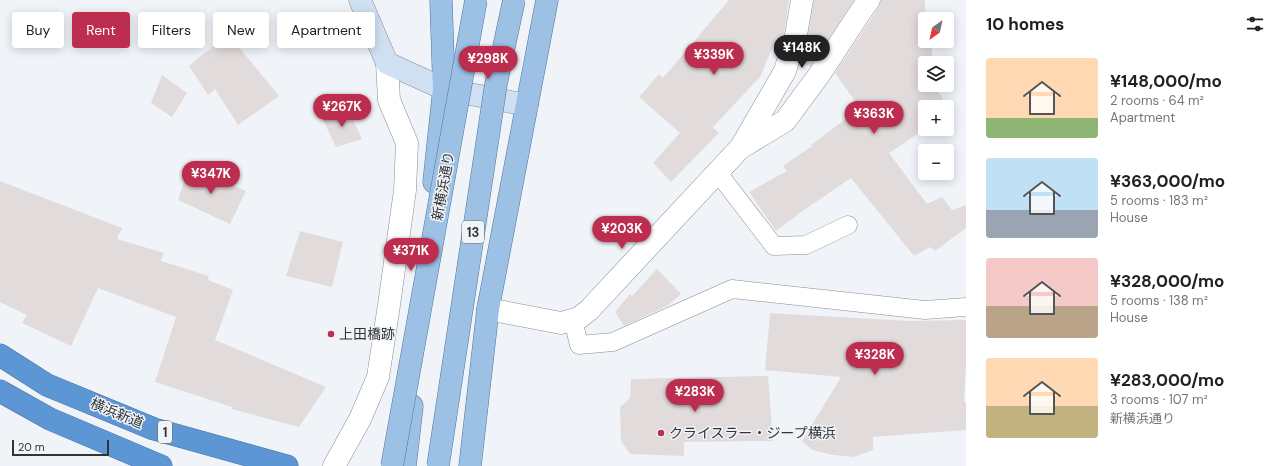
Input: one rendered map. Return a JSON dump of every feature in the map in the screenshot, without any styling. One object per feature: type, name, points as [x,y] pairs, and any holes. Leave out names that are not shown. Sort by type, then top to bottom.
[{"type":"highway","name":"横浜新道","points":[[0,355],[47,385],[154,429],[287,466]]},
{"type":"highway","name":"1","points":[[0,391],[50,418],[161,466]]},
{"type":"main road","points":[[405,466],[416,372],[444,89],[440,0]]},
{"type":"main road","name":"新横浜通り","points":[[392,466],[476,0]]},
{"type":"main road","name":"13","points":[[438,466],[496,84],[514,0]]},
{"type":"main road","points":[[470,466],[488,309],[547,0]]},
{"type":"street","points":[[334,466],[360,419],[378,377],[405,190],[407,143],[390,100],[387,63],[360,0]]},
{"type":"street","points":[[488,309],[561,323],[579,318],[589,310],[741,148],[785,71],[796,35],[802,0]]},
{"type":"street","points":[[741,148],[785,121],[819,75],[869,0]]},
{"type":"street","points":[[387,63],[444,89],[527,105]]},
{"type":"lane","points":[[718,173],[774,246],[806,245],[848,225]]},
{"type":"lane","points":[[573,320],[579,345],[613,342],[732,289],[925,310],[966,307]]},
{"type":"building","points":[[729,0],[789,0],[784,32],[779,49],[773,46],[760,77],[713,127],[719,133],[671,182],[653,163],[680,133],[639,97],[659,74],[663,78]]},
{"type":"building","points":[[814,0],[854,0],[810,67],[801,62],[808,37]]},
{"type":"building","points":[[881,0],[925,0],[925,12],[918,12],[918,48],[932,48],[932,56],[918,56],[918,92],[938,92],[943,98],[942,100],[918,100],[918,134],[889,153],[927,204],[942,197],[952,210],[966,205],[966,228],[935,251],[930,247],[914,256],[851,178],[776,231],[749,192],[787,171],[783,166],[812,146],[811,145],[860,108],[835,73],[879,7]]},
{"type":"building","points":[[213,46],[213,48],[240,48],[279,96],[238,125],[215,89],[208,95],[189,66]]},
{"type":"building","points":[[162,75],[187,93],[172,117],[151,103]]},
{"type":"building","points":[[347,107],[362,139],[336,147],[323,120]]},
{"type":"building","points":[[189,167],[246,191],[230,224],[178,200]]},
{"type":"building","points":[[0,181],[122,228],[117,239],[164,253],[161,261],[209,276],[208,280],[233,290],[215,340],[326,387],[299,427],[232,409],[232,407],[155,382],[176,317],[98,288],[71,346],[22,323],[27,315],[0,302]]},
{"type":"building","points":[[300,231],[343,242],[332,287],[286,276]]},
{"type":"building","points":[[657,269],[681,294],[667,306],[624,326],[615,312],[630,294],[632,296]]},
{"type":"building","points":[[770,313],[908,321],[966,320],[964,401],[966,402],[966,430],[873,437],[873,450],[853,457],[833,455],[812,450],[802,441],[841,377],[765,370]]},
{"type":"building","points":[[768,376],[773,441],[684,442],[684,456],[630,454],[621,441],[620,407],[630,398],[631,379]]},
{"type":"place","name":"上田橋跡","points":[[331,334]]},
{"type":"place","name":"クライスラー・ジープ横浜","points":[[661,433]]}]
